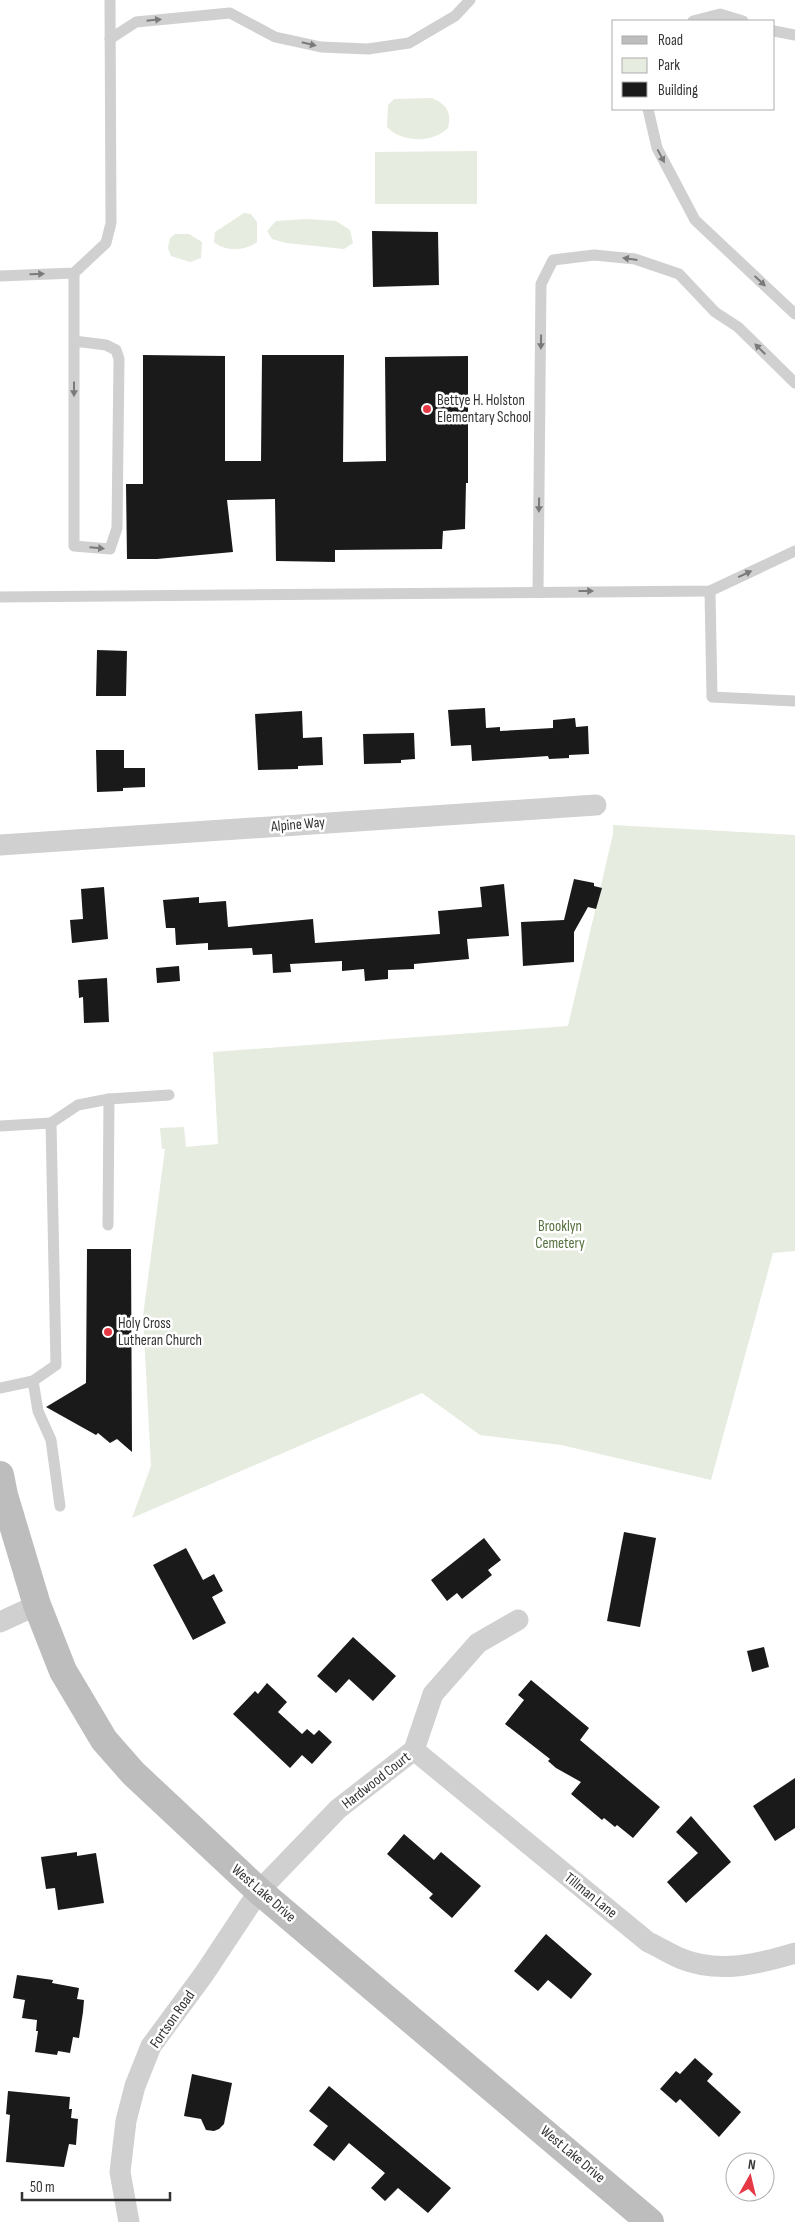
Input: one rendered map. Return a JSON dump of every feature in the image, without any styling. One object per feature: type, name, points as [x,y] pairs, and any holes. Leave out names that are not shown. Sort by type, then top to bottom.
[{"type":"main road","name":"West Lake Drive","points":[[0,1475],[4,1495],[37,1605],[63,1672],[104,1740],[150,1790],[259,1891],[650,2222]]},
{"type":"street","name":"Alpine Way","points":[[0,845],[371,818],[596,805]]},
{"type":"street","points":[[0,1622],[37,1605]]},
{"type":"street","name":"Hardwood Court","points":[[259,1891],[338,1809],[414,1750],[433,1694],[478,1643],[518,1620]]},
{"type":"street","name":"Tillman Lane","points":[[414,1750],[648,1942],[683,1959],[709,1966],[754,1966],[795,1953]]},
{"type":"street","name":"Fortson Road","points":[[128,2222],[120,2172],[126,2121],[151,2046],[204,1974],[259,1891]]},
{"type":"lane","points":[[0,276],[74,273],[106,243],[112,223],[110,0]]},
{"type":"lane","points":[[110,39],[136,22],[230,13],[276,36],[321,47],[368,48],[409,43],[455,16],[470,0]]},
{"type":"lane","points":[[697,20],[720,14],[740,20]]},
{"type":"lane","points":[[775,31],[795,35]]},
{"type":"lane","points":[[648,110],[657,148],[695,220],[795,314]]},
{"type":"lane","points":[[538,592],[541,284],[553,260],[594,255],[635,259],[679,274],[715,312],[738,327],[795,384]]},
{"type":"lane","points":[[74,273],[74,340],[74,546],[110,549],[117,528],[119,359],[116,350],[106,345],[74,340]]},
{"type":"lane","points":[[0,597],[710,591],[795,551]]},
{"type":"lane","points":[[710,591],[712,697],[795,701]]},
{"type":"lane","points":[[0,1126],[51,1123],[78,1106],[109,1099],[169,1095]]},
{"type":"lane","points":[[108,1225],[109,1099]]},
{"type":"lane","points":[[0,1388],[33,1381],[56,1365],[51,1123]]},
{"type":"lane","points":[[33,1381],[38,1411],[51,1440],[60,1506]]},
{"type":"green space","points":[[432,98],[447,109],[449,117],[448,128],[442,133],[418,139],[400,136],[387,127],[388,105],[394,99]]},
{"type":"green space","points":[[477,151],[477,204],[375,204],[375,152]]},
{"type":"green space","points":[[244,213],[251,214],[257,222],[257,242],[241,249],[230,249],[214,242],[215,232]]},
{"type":"green space","points":[[307,219],[336,221],[350,230],[353,243],[344,249],[286,243],[272,239],[267,231],[276,221]]},
{"type":"green space","points":[[175,234],[189,234],[202,242],[201,258],[190,262],[171,256],[168,248],[170,238]]},
{"type":"green space","name":"Brooklyn Cemetery","points":[[613,825],[795,835],[795,1251],[773,1253],[711,1480],[561,1445],[480,1435],[422,1393],[132,1518],[151,1466],[143,1316],[165,1149],[162,1149],[160,1128],[184,1127],[186,1147],[218,1144],[213,1052],[568,1026],[613,834]]},
{"type":"building","points":[[372,231],[438,232],[439,285],[373,287]]},
{"type":"building","name":"Bettye H. Holston Elementary School","points":[[143,355],[225,356],[225,461],[261,461],[262,355],[344,355],[343,462],[386,461],[385,357],[468,356],[468,483],[466,483],[465,529],[443,531],[442,549],[335,550],[335,562],[276,561],[275,499],[227,500],[233,552],[157,559],[127,559],[126,484],[143,484]]},
{"type":"building","points":[[97,650],[127,651],[126,696],[96,696]]},
{"type":"building","points":[[485,708],[486,728],[500,727],[500,731],[553,728],[553,720],[575,718],[576,727],[588,726],[589,754],[569,755],[569,758],[549,759],[548,756],[472,761],[471,745],[451,746],[448,710]]},
{"type":"building","points":[[302,711],[303,738],[322,737],[323,765],[298,766],[298,769],[258,770],[255,714]]},
{"type":"building","points":[[414,733],[415,759],[401,760],[401,763],[364,764],[363,734]]},
{"type":"building","points":[[96,750],[124,750],[124,768],[145,768],[145,787],[123,788],[123,791],[97,792]]},
{"type":"building","points":[[574,879],[594,883],[594,886],[602,888],[596,909],[588,907],[574,932],[574,962],[523,966],[521,922],[564,920]]},
{"type":"building","points":[[504,884],[509,936],[467,939],[469,959],[414,964],[414,969],[388,970],[388,979],[365,981],[364,969],[342,971],[342,961],[290,964],[291,972],[273,973],[272,954],[253,955],[252,948],[208,950],[208,943],[176,945],[175,928],[166,928],[163,900],[199,897],[199,903],[226,901],[228,927],[313,919],[315,943],[440,934],[438,911],[482,907],[480,887]]},
{"type":"building","points":[[104,887],[108,939],[72,943],[70,920],[83,919],[81,889]]},
{"type":"building","points":[[179,966],[180,981],[157,983],[156,968]]},
{"type":"building","points":[[107,978],[109,1022],[84,1023],[83,997],[79,998],[78,980]]},
{"type":"building","name":"Holy Cross Lutheran Church","points":[[87,1249],[131,1249],[132,1452],[117,1439],[110,1443],[98,1433],[96,1435],[46,1407],[86,1383]]},
{"type":"building","points":[[624,1532],[656,1538],[640,1627],[607,1621]]},
{"type":"building","points":[[484,1538],[501,1560],[488,1570],[492,1575],[462,1599],[457,1593],[447,1601],[431,1580]]},
{"type":"building","points":[[186,1548],[203,1580],[214,1574],[223,1591],[212,1597],[226,1623],[193,1640],[153,1565]]},
{"type":"building","points":[[353,1637],[396,1676],[373,1701],[349,1679],[336,1693],[317,1676]]},
{"type":"building","points":[[764,1647],[769,1667],[752,1672],[747,1651]]},
{"type":"building","points":[[531,1680],[589,1728],[580,1740],[660,1807],[633,1838],[617,1825],[615,1827],[604,1818],[602,1820],[571,1794],[581,1782],[556,1768],[548,1761],[550,1759],[505,1724],[524,1700],[518,1695]]},
{"type":"building","points":[[267,1683],[287,1702],[278,1712],[302,1734],[307,1729],[314,1735],[319,1730],[332,1742],[312,1764],[302,1755],[290,1768],[233,1714],[255,1691],[258,1694]]},
{"type":"building","points":[[795,1778],[795,1828],[775,1841],[753,1806]]},
{"type":"building","points":[[691,1816],[731,1862],[686,1903],[667,1882],[698,1853],[676,1832]]},
{"type":"building","points":[[404,1834],[434,1860],[441,1852],[481,1886],[452,1918],[429,1898],[433,1894],[387,1854]]},
{"type":"building","points":[[77,1852],[77,1856],[96,1853],[104,1903],[58,1910],[55,1888],[46,1889],[41,1857]]},
{"type":"building","points":[[546,1934],[592,1974],[571,1999],[548,1980],[538,1991],[514,1971]]},
{"type":"building","points":[[17,1975],[53,1980],[52,1983],[79,1988],[77,1999],[84,2000],[83,2012],[79,2038],[73,2037],[70,2053],[58,2051],[57,2055],[35,2052],[38,2031],[36,2031],[37,2020],[22,2018],[25,2000],[13,1998]]},
{"type":"building","points":[[695,2058],[713,2074],[707,2081],[741,2112],[719,2137],[680,2099],[676,2103],[660,2089],[676,2071],[680,2074]]},
{"type":"building","points":[[192,2074],[232,2083],[224,2124],[219,2129],[214,2131],[206,2130],[201,2119],[184,2116]]},
{"type":"building","points":[[329,2086],[451,2188],[428,2213],[398,2188],[385,2201],[371,2188],[385,2173],[349,2143],[334,2161],[313,2145],[328,2126],[309,2111]]},
{"type":"building","points":[[8,2091],[70,2097],[69,2109],[72,2109],[71,2118],[78,2119],[76,2145],[69,2144],[64,2167],[6,2162],[10,2115],[6,2114]]},
{"type":"place","name":"Bettye H. Holston Elementary School","points":[[427,409]]},
{"type":"place","name":"Holy Cross Lutheran Church","points":[[108,1332]]}]
